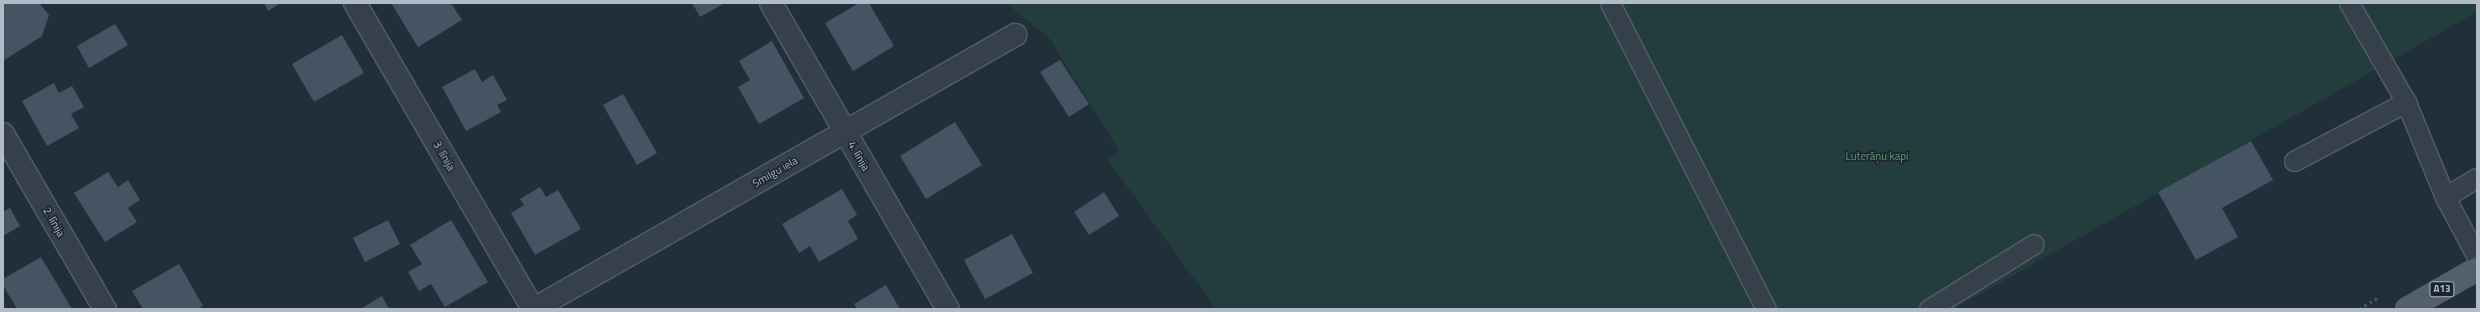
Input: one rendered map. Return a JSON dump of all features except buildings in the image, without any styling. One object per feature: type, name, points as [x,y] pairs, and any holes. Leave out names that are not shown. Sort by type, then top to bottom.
[{"type":"main road","name":"A13","points":[[2407,309],[2477,269]]},
{"type":"street","name":"3. līnija","points":[[355,3],[534,309]]},
{"type":"street","name":"4. līnija","points":[[771,3],[948,309]]},
{"type":"street","name":"Smilgu iela","points":[[534,309],[1015,35]]},
{"type":"street","name":"2. līnija","points":[[3,134],[105,309]]},
{"type":"lane","points":[[1610,3],[1766,309]]},
{"type":"lane","points":[[2349,3],[2406,102],[2446,197],[2477,257]]},
{"type":"lane","points":[[2294,160],[2406,102]]},
{"type":"lane","points":[[2446,197],[2477,178]]},
{"type":"lane","points":[[1930,309],[2034,244]]},
{"type":"green space","name":"Luterāņu kapi","points":[[1006,3],[2477,3],[2477,12],[1954,309],[1216,309],[1107,159],[1119,151],[1050,39]]}]
